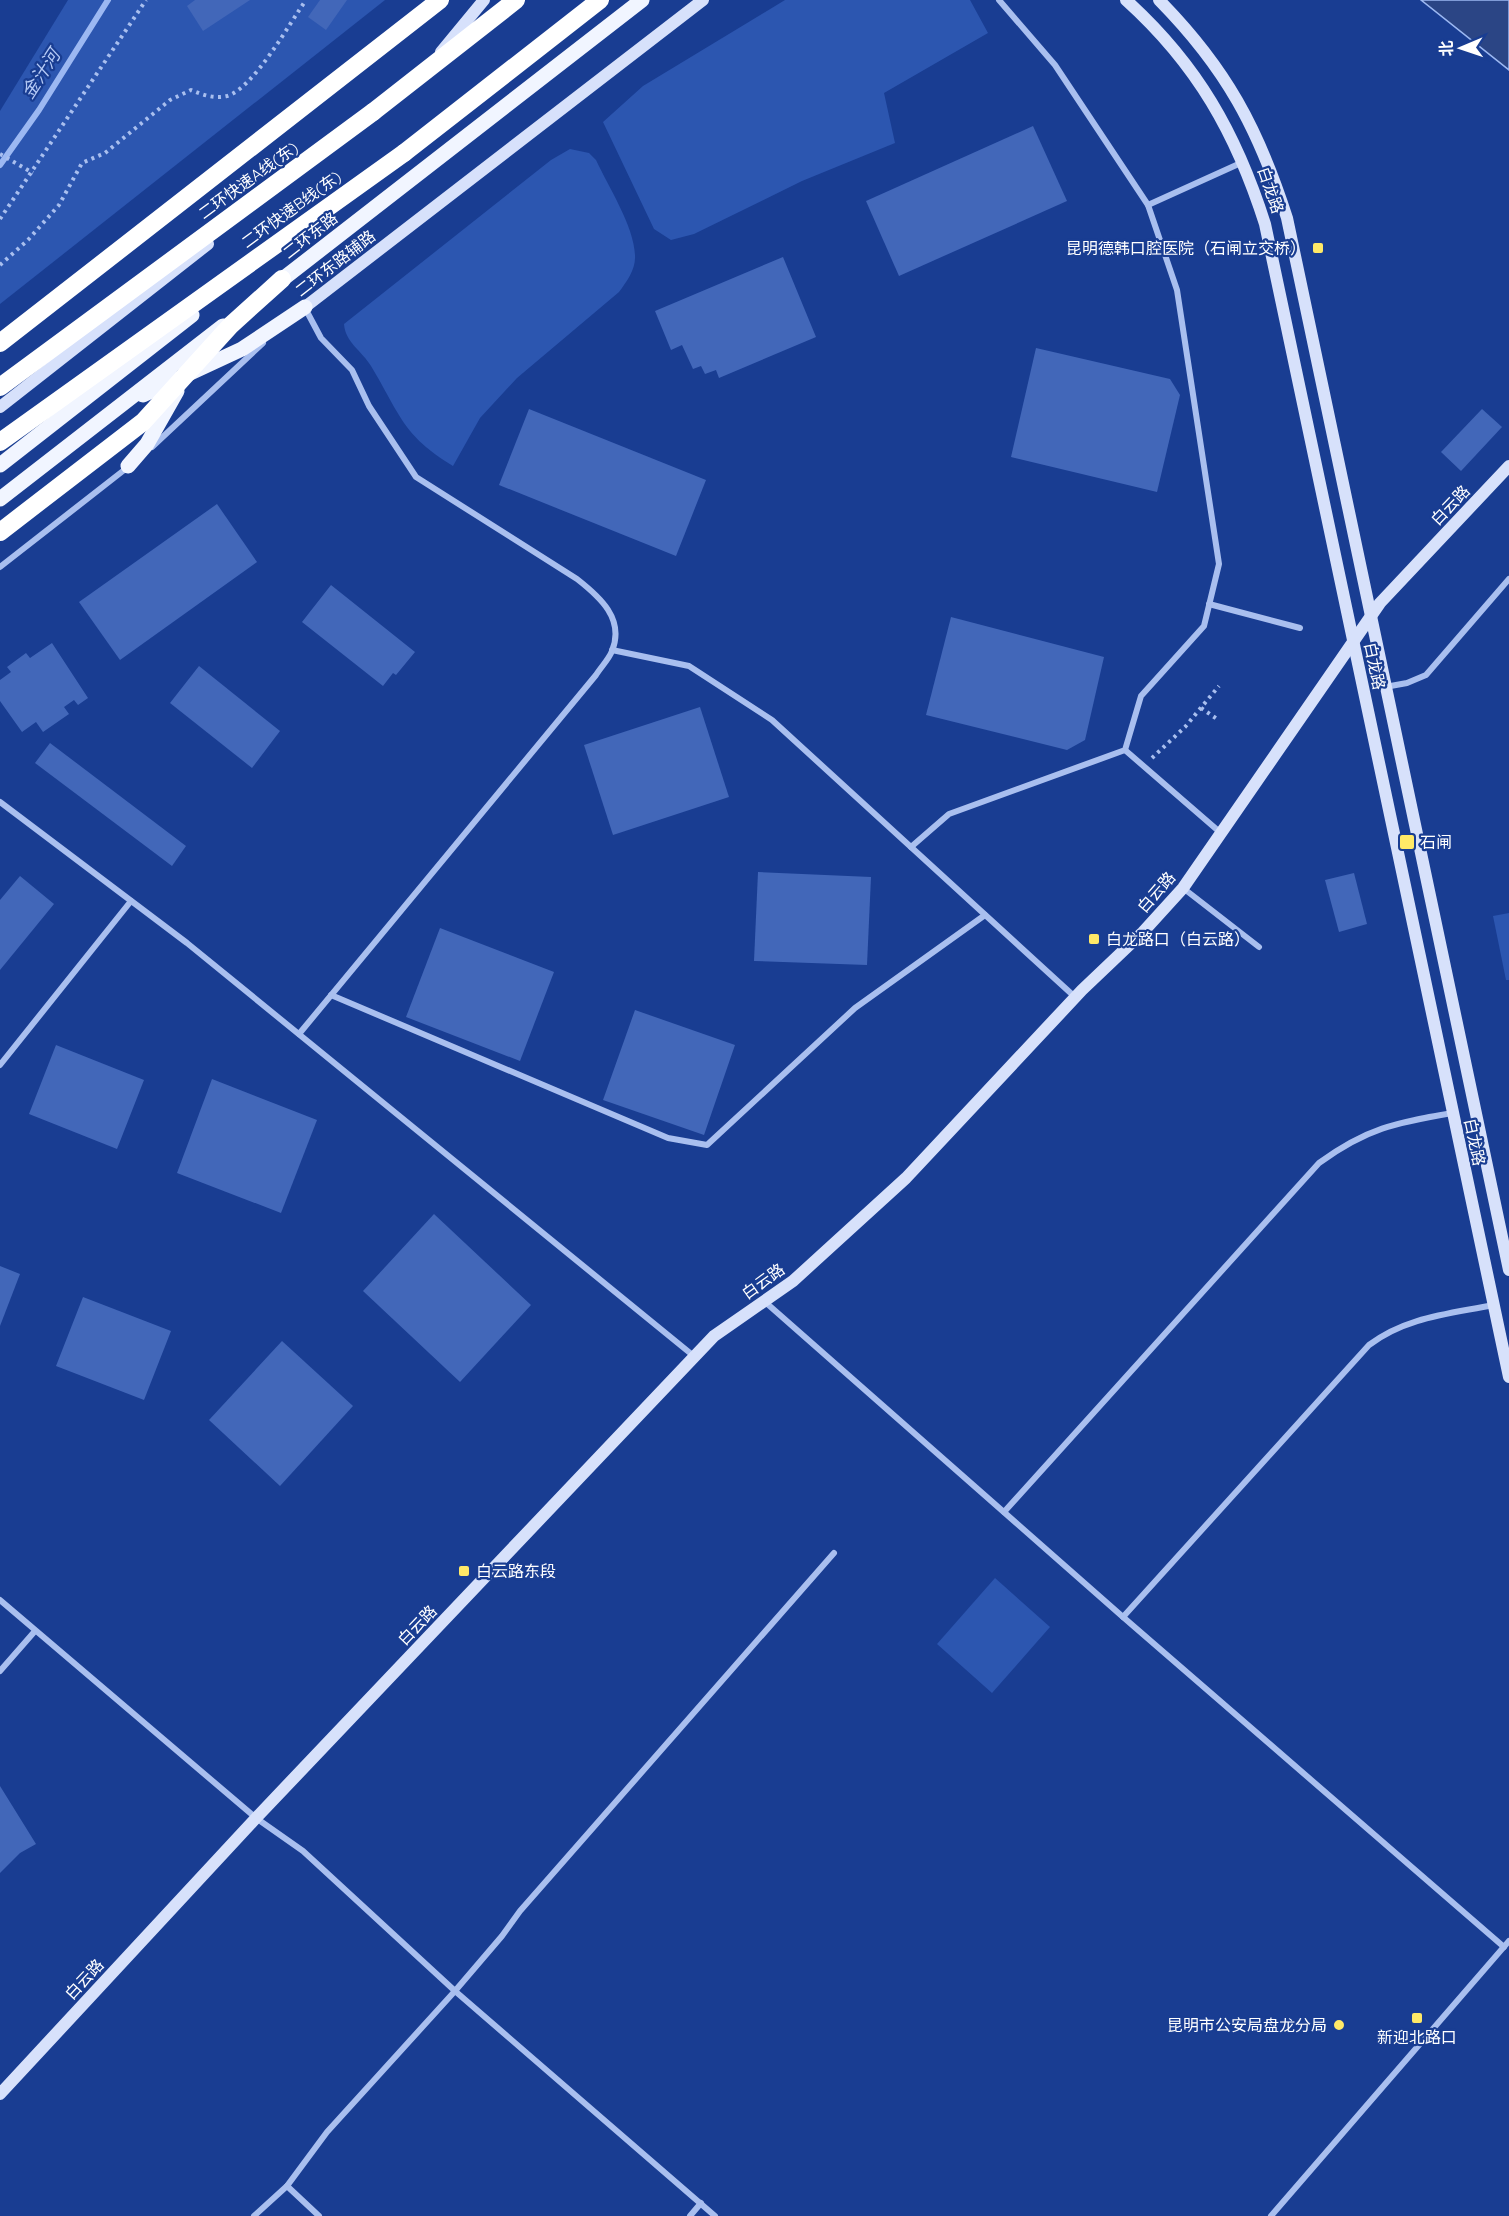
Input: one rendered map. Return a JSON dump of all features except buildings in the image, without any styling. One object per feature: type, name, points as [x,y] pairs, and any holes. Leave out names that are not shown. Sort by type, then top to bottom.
[{"type":"highway","points":[[0,343],[440,0]]},
{"type":"highway","name":"二环快速A线(东)","points":[[0,387],[374,112],[516,0]]},
{"type":"highway","name":"二环快速B线(东)","points":[[0,442],[404,153],[598,0]]},
{"type":"highway","points":[[0,532],[129,433],[186,376],[231,325],[282,279]]},
{"type":"main road","name":"二环东路","points":[[0,465],[598,0]]},
{"type":"main road","name":"二环东路","points":[[0,499],[642,0]]},
{"type":"main road","points":[[100,421],[133,401],[242,349],[305,308]]},
{"type":"main road","points":[[128,466],[151,438],[186,376]]},
{"type":"street","points":[[407,90],[484,0]]},
{"type":"street","points":[[0,406],[522,0]]},
{"type":"street","name":"二环东路辅路","points":[[0,567],[128,466],[264,341],[703,0]]},
{"type":"street","points":[[999,0],[1055,65],[1148,205],[1177,290],[1219,564],[1204,626],[1141,696],[1125,750]]},
{"type":"street","name":"白龙路","points":[[1126,0],[1177,50],[1217,107],[1244,162],[1265,224],[1509,1377]]},
{"type":"street","name":"白龙路","points":[[1159,0],[1194,36],[1236,95],[1270,166],[1287,218],[1509,1270]]},
{"type":"street","points":[[1148,205],[1244,162]]},
{"type":"street","points":[[299,1034],[596,675],[612,650],[615,622],[600,597],[577,579],[416,477],[369,406],[352,370],[321,338],[305,308]]},
{"type":"street","name":"白云路","points":[[0,2094],[256,1818],[714,1336],[793,1281],[906,1178],[1075,998],[1143,932],[1183,888],[1222,834],[1370,617],[1401,580],[1509,466]]},
{"type":"street","points":[[1385,687],[1426,675],[1509,579]]},
{"type":"street","points":[[1209,604],[1300,628]]},
{"type":"street","points":[[612,650],[689,666],[772,720],[1075,998]]},
{"type":"street","points":[[1125,750],[1222,834]]},
{"type":"street","points":[[910,847],[949,813],[1125,750]]},
{"type":"street","points":[[0,802],[131,901],[299,1034],[695,1357]]},
{"type":"street","points":[[1183,888],[1259,947]]},
{"type":"street","points":[[0,1065],[131,901]]},
{"type":"street","points":[[331,995],[668,1138],[707,1145],[855,1008],[985,915]]},
{"type":"street","points":[[1004,1512],[1318,1163],[1368,1131],[1394,1123],[1452,1113]]},
{"type":"street","points":[[764,1301],[1124,1617],[1506,1944],[1271,2216]]},
{"type":"street","points":[[1124,1617],[1369,1345],[1389,1330],[1410,1322],[1493,1305]]},
{"type":"street","points":[[254,2216],[287,2186],[327,2132],[455,1991],[520,1911],[834,1553]]},
{"type":"street","points":[[0,1600],[256,1818],[303,1851],[455,1991],[715,2216]]},
{"type":"street","points":[[0,1671],[35,1631]]},
{"type":"street","points":[[287,2186],[319,2216]]},
{"type":"street","points":[[690,2216],[701,2203]]},
{"type":"path","points":[[0,219],[33,173],[146,0]]},
{"type":"path","points":[[0,265],[28,240],[59,205],[82,163],[105,153],[170,100],[191,90],[209,97],[228,96],[255,74],[306,0]]},
{"type":"path","points":[[0,154],[33,173]]},
{"type":"path","points":[[1143,766],[1185,727],[1219,686]]},
{"type":"path","points":[[1201,708],[1217,719]]},
{"type":"shaded area","points":[[68,0],[385,0],[0,304],[0,111]]},
{"type":"shaded area","points":[[785,0],[970,0],[988,33],[884,93],[895,143],[802,181],[694,234],[671,240],[654,229],[603,122],[643,86]]},
{"type":"shaded area","points":[[1421,0],[1509,0],[1509,70]]},
{"type":"shaded area","points":[[570,149],[589,153],[596,160],[620,206],[634,244],[635,260],[632,270],[619,292],[517,378],[480,418],[453,466],[436,455],[412,433],[396,411],[371,366],[347,336],[344,324],[551,160]]},
{"type":"shaded area","points":[[1509,913],[1509,980],[1506,980],[1493,916]]},
{"type":"shaded area","points":[[995,1578],[1050,1627],[992,1693],[937,1644]]},
{"type":"waterway","name":"金汁河","points":[[0,165],[39,110],[108,0]]},
{"type":"place","name":"昆明德韩口腔医院（石闸立交桥）","points":[[1318,248]]},
{"type":"place","name":"石闸","points":[[1407,842]]},
{"type":"place","name":"白龙路口（白云路）","points":[[1094,939]]},
{"type":"place","name":"白云路东段","points":[[464,1571]]},
{"type":"place","name":"新迎北路口","points":[[1417,2018]]},
{"type":"place","name":"昆明市公安局盘龙分局","points":[[1339,2025]]}]
